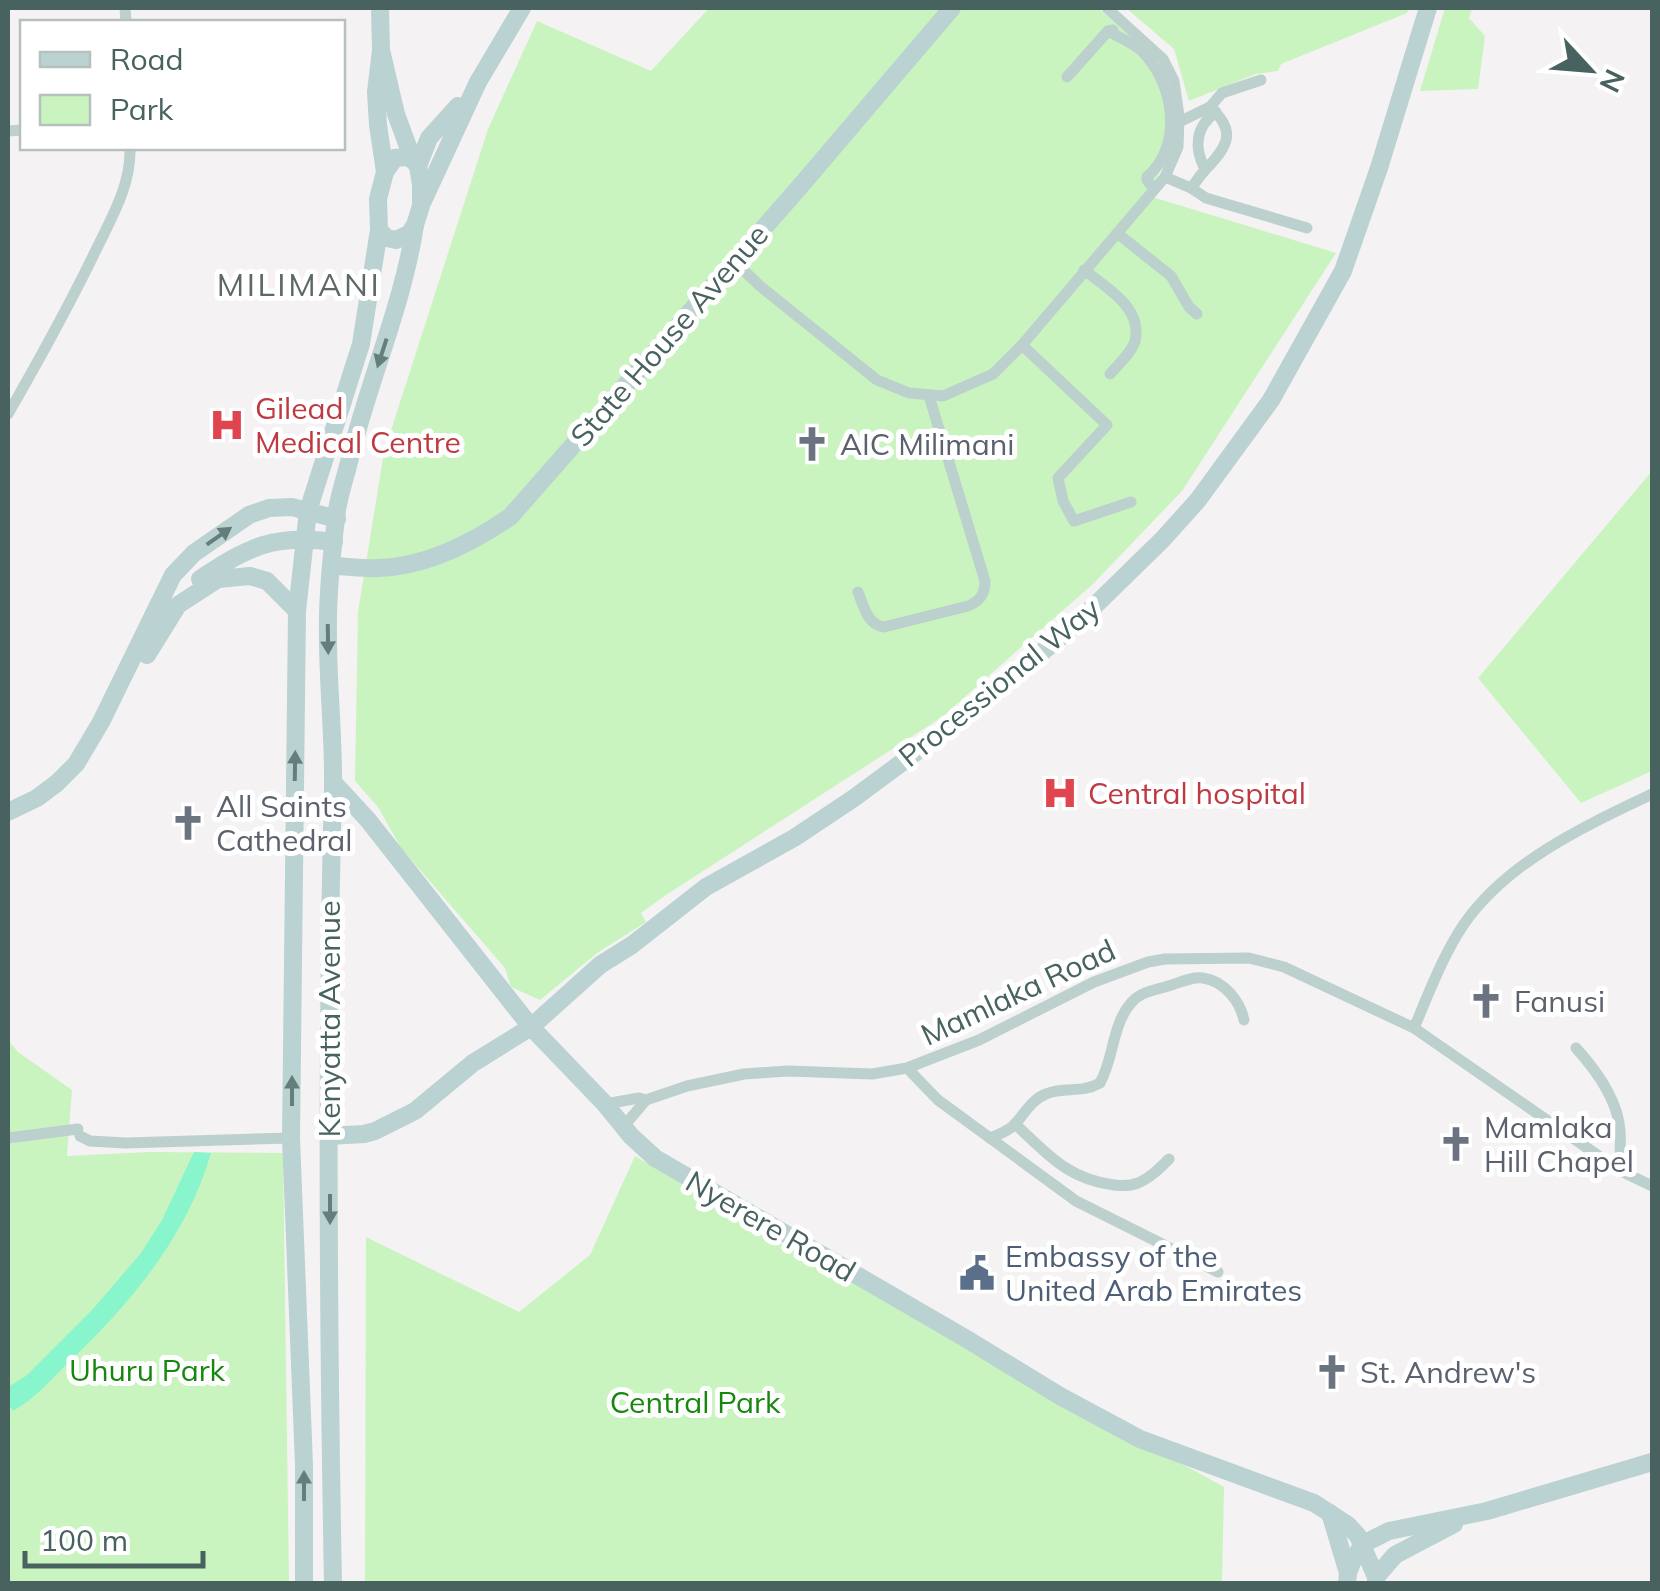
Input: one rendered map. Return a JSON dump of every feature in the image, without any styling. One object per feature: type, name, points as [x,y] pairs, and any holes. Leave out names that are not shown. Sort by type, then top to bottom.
[{"type":"main road","points":[[380,8],[381,50],[396,114],[421,185],[421,206]]},
{"type":"main road","points":[[421,206],[478,82],[522,8]]},
{"type":"main road","name":"State House Avenue","points":[[331,566],[376,568],[424,562],[510,518],[952,8]]},
{"type":"main road","name":"Processional Way","points":[[328,1136],[364,1134],[415,1111],[473,1063],[531,1027],[600,965],[706,887],[794,838],[854,798],[962,718],[1076,624],[1163,539],[1198,500],[1271,400],[1343,270],[1380,168],[1428,8]]},
{"type":"main road","name":"Kenyatta Avenue","points":[[304,1584],[304,1465],[291,1138],[297,611],[308,512],[361,344],[379,230],[378,199],[386,172],[376,92],[381,50]]},
{"type":"main road","points":[[415,163],[429,138],[478,82]]},
{"type":"main road","points":[[386,172],[395,158],[406,157],[415,163]]},
{"type":"main road","name":"Kenyatta Avenue","points":[[333,1584],[328,1136],[333,782],[328,639],[331,566],[338,508],[355,437],[394,316],[421,206]]},
{"type":"main road","points":[[379,230],[396,240],[409,234],[415,225]]},
{"type":"main road","points":[[348,387],[369,394]]},
{"type":"main road","points":[[8,812],[47,790],[76,764],[173,576],[194,553],[249,515],[270,508],[292,508],[337,519]]},
{"type":"main road","points":[[159,608],[246,550],[288,538],[334,542]]},
{"type":"main road","points":[[8,822],[45,806],[87,765],[178,605],[218,579],[250,576],[267,582],[297,611]]},
{"type":"main road","name":"Nyerere Road","points":[[333,782],[368,820],[531,1027],[655,1158],[1060,1396],[1140,1439],[1314,1504],[1348,1525],[1364,1544]]},
{"type":"main road","points":[[298,1321],[329,1320]]},
{"type":"main road","points":[[1348,1578],[1364,1544],[1389,1531],[1477,1512],[1652,1462]]},
{"type":"main road","points":[[1376,1580],[1395,1555],[1477,1512]]},
{"type":"main road","points":[[1330,1513],[1348,1578]]},
{"type":"main road","points":[[1348,1525],[1389,1531]]},
{"type":"main road","points":[[1364,1544],[1376,1580]]},
{"type":"street","points":[[734,261],[878,380],[910,393],[943,396],[993,374],[1154,190],[1178,147],[1174,82],[1163,59],[1107,8]]},
{"type":"street","points":[[1067,77],[1108,31],[1126,24]]},
{"type":"street","points":[[1108,31],[1139,48],[1163,82],[1172,122],[1160,164],[1146,180],[1154,190]]},
{"type":"street","points":[[1205,169],[1197,144],[1206,118],[1222,93],[1261,80]]},
{"type":"street","points":[[1179,122],[1213,109]]},
{"type":"street","points":[[1190,188],[1218,158],[1226,141],[1222,116],[1213,109]]},
{"type":"street","points":[[8,414],[68,308],[123,195],[130,150]]},
{"type":"street","points":[[1164,177],[1206,198],[1307,228]]},
{"type":"street","points":[[1117,233],[1171,276],[1197,314]]},
{"type":"street","points":[[1084,270],[1122,300],[1134,320],[1135,342],[1110,374]]},
{"type":"street","points":[[1022,344],[1108,425],[1058,478],[1063,501],[1074,522],[1130,502]]},
{"type":"street","points":[[858,592],[870,620],[884,627],[968,606],[980,600],[984,592],[985,581],[928,396]]},
{"type":"street","points":[[1414,1028],[1455,939],[1505,880],[1600,820],[1652,794]]},
{"type":"street","name":"Mamlaka Road","points":[[606,1104],[646,1100],[687,1086],[744,1074],[872,1074],[907,1068],[979,1040],[1094,982],[1136,966],[1166,960],[1238,958],[1263,960],[1414,1028],[1619,1170],[1652,1186]]},
{"type":"street","points":[[990,1138],[1015,1124],[1043,1094],[1088,1089],[1100,1083],[1122,1019],[1131,1002],[1145,992],[1206,978],[1238,1001],[1244,1020]]},
{"type":"street","points":[[1576,1048],[1594,1068],[1615,1107],[1620,1128],[1619,1170]]},
{"type":"street","points":[[907,1068],[938,1100],[1076,1200],[1218,1272]]},
{"type":"street","points":[[624,1126],[646,1100]]},
{"type":"street","points":[[1015,1124],[1064,1168],[1102,1184],[1139,1183],[1169,1159]]},
{"type":"street","points":[[8,1138],[79,1133],[103,1142],[126,1143],[291,1138]]},
{"type":"green space","points":[[709,8],[1098,8],[1149,52],[1169,87],[1173,151],[1146,195],[1336,253],[1182,491],[1093,584],[942,717],[666,895],[641,913],[646,922],[597,953],[540,1000],[511,987],[505,968],[401,848],[378,807],[355,781],[358,612],[384,452],[488,129],[537,21],[651,71]]},
{"type":"green space","points":[[1126,8],[1409,8],[1407,13],[1281,64],[1278,71],[1256,74],[1189,101],[1174,49]]},
{"type":"green space","points":[[1445,8],[1472,8],[1469,18],[1485,36],[1478,89],[1420,91]]},
{"type":"green space","points":[[1652,471],[1652,771],[1581,803],[1478,678]]},
{"type":"green space","name":"Uhuru Park","points":[[8,1040],[18,1052],[72,1090],[67,1156],[283,1153],[289,1583],[8,1583]]},
{"type":"green space","name":"Central Park","points":[[635,1156],[778,1241],[1224,1487],[1222,1583],[365,1584],[366,1237],[519,1312],[590,1255]]},
{"type":"shaded area","points":[[194,1152],[211,1153],[187,1214],[153,1269],[89,1343],[13,1411],[8,1403],[8,1387],[26,1376],[93,1309],[141,1253],[162,1220]]},
{"type":"place","name":"Gilead Medical Centre","points":[[227,425]]},
{"type":"place","name":"AIC Milimani","points":[[812,444]]},
{"type":"place","name":"Central hospital","points":[[1060,793]]},
{"type":"place","name":"All Saints Cathedral","points":[[188,823]]},
{"type":"place","name":"Fanusi","points":[[1486,1001]]},
{"type":"place","name":"Mamlaka Hill Chapel","points":[[1456,1144]]},
{"type":"place","name":"Embassy of the United Arab Emirates","points":[[977,1273]]},
{"type":"place","name":"St. Andrew's","points":[[1332,1372]]},
{"type":"district","name":"MILIMANI","points":[[299,284]]}]
